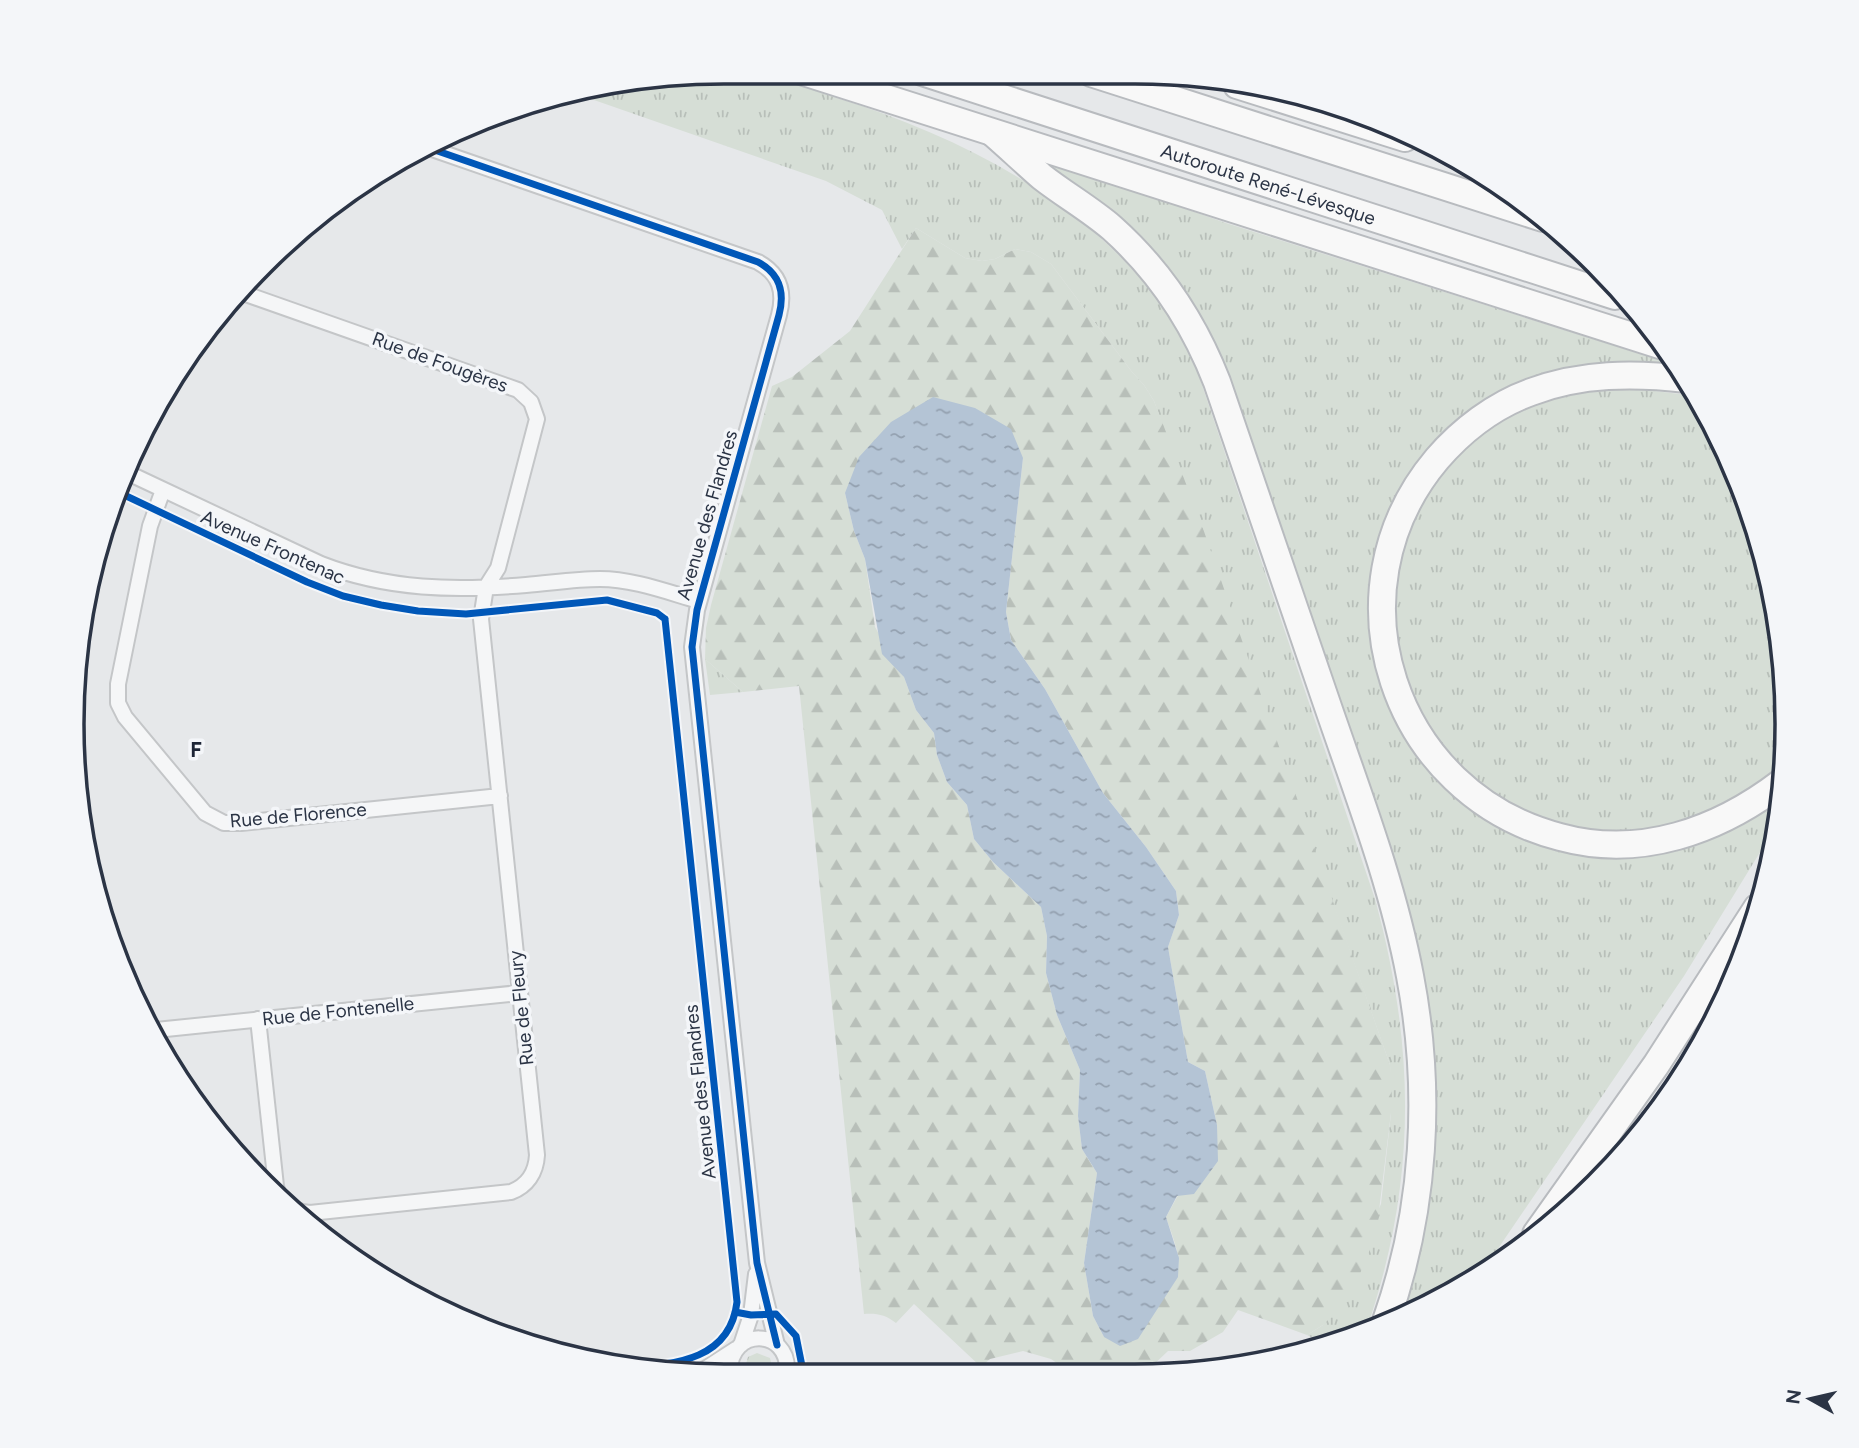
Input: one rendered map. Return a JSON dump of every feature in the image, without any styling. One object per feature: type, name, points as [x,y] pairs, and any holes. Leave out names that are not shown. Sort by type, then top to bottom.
[{"type":"highway","points":[[841,84],[1648,341]]},
{"type":"highway","name":"Autoroute René-Lévesque","points":[[959,84],[1609,294]]},
{"type":"highway","points":[[1125,84],[1515,209]]},
{"type":"highway","points":[[995,134],[1044,178],[1084,206],[1126,242],[1172,295],[1198,336],[1217,382],[1363,809],[1399,925],[1410,975],[1418,1023],[1422,1088],[1421,1150],[1415,1205],[1404,1267],[1389,1311]]},
{"type":"highway","points":[[1673,378],[1620,375],[1585,378],[1549,386],[1501,405],[1473,424],[1446,449],[1411,497],[1399,521],[1389,554],[1382,612],[1391,674],[1396,692],[1413,725],[1430,752],[1454,778],[1492,810],[1549,835],[1600,845],[1638,844],[1671,838],[1706,827],[1733,814],[1772,789]]},
{"type":"highway","points":[[1556,1206],[1656,1065],[1738,937]]},
{"type":"street","name":"Avenue des Flandres","points":[[439,151],[758,262],[778,280],[783,296],[693,625],[693,660],[757,1264],[777,1345],[786,1357],[786,1364]]},
{"type":"street","name":"Rue de Fougères","points":[[249,295],[509,386],[531,402],[536,426],[498,568],[486,587]]},
{"type":"street","name":"Avenue Frontenac","points":[[134,476],[321,564],[354,576],[417,588],[486,587],[601,579],[636,584],[699,601]]},
{"type":"street","name":"Rue de Florence","points":[[163,490],[150,526],[118,684],[118,703],[125,717],[205,813],[224,822],[241,823],[500,796]]},
{"type":"street","name":"Rue de Fleury","points":[[311,1213],[511,1192],[526,1184],[535,1170],[537,1156],[481,619],[486,587]]},
{"type":"street","name":"Rue de Fontenelle","points":[[162,1029],[519,993]]},
{"type":"street","name":"Rue de Fleury","points":[[258,1019],[275,1181]]},
{"type":"street","name":"Avenue des Flandres","points":[[731,1364],[751,1315],[757,1264]]},
{"type":"street","points":[[713,1364],[739,1346],[757,1338],[777,1345]]},
{"type":"green space","points":[[798,84],[925,130],[1009,172],[1085,225],[1120,256],[1151,291],[1195,364],[1375,899],[1398,1009],[1404,1063],[1402,1169],[1395,1222],[1370,1319],[1313,1338],[1307,1335],[1323,1325],[1381,1204],[1391,1113],[1390,1065],[1154,401],[1051,264],[1031,252],[1015,249],[995,259],[982,261],[965,258],[916,228],[902,249],[882,210],[826,181],[589,98],[682,85]]},
{"type":"green space","points":[[1049,161],[1226,223],[1662,361],[1665,366],[1665,369],[1616,365],[1439,438],[1402,485],[1380,534],[1370,586],[1371,631],[1384,690],[1402,732],[1428,770],[1466,805],[1512,833],[1568,852],[1630,857],[1693,845],[1742,823],[1770,804],[1763,847],[1684,976],[1495,1253],[1455,1278],[1403,1305],[1422,1237],[1428,1204],[1436,1106],[1429,1008],[1422,966],[1406,908],[1197,312],[1160,258],[1117,218],[1048,166]]},
{"type":"green space","points":[[916,228],[965,258],[982,261],[995,259],[1015,249],[1031,252],[1051,264],[1154,401],[1200,520],[1390,1065],[1391,1113],[1376,1235],[1359,1276],[1341,1307],[1323,1325],[1307,1335],[1238,1310],[1223,1332],[1190,1351],[1168,1351],[1155,1364],[1058,1364],[1051,1359],[1023,1351],[978,1364],[914,1304],[896,1323],[881,1315],[864,1314],[799,686],[743,692],[705,659],[706,628],[711,605],[772,386],[792,377],[850,331]],"holes":[[[1023,458],[1006,612],[1011,640],[1045,689],[1103,793],[1146,847],[1176,891],[1179,915],[1168,947],[1188,1062],[1205,1071],[1217,1125],[1166,1217],[1178,1259],[1177,1273],[1172,1285],[1153,1306],[1104,1337],[1093,1316],[1084,1263],[1097,1173],[1082,1149],[1078,1116],[1080,1070],[1057,1015],[1046,973],[1047,936],[1041,907],[993,862],[974,839],[967,805],[947,782],[937,755],[934,733],[916,710],[904,677],[875,627],[865,559],[854,531],[845,493]]]},
{"type":"green space","points":[[1630,388],[1683,394],[1709,441],[1741,518],[1763,599],[1770,640],[1774,682],[1774,770],[1739,796],[1715,809],[1689,820],[1650,830],[1610,831],[1572,826],[1534,814],[1500,796],[1469,772],[1442,743],[1408,684],[1397,629],[1396,603],[1404,550],[1422,500],[1446,465],[1488,430],[1520,411],[1561,395]]},
{"type":"green space","points":[[705,659],[743,692],[710,695]]},
{"type":"green space","points":[[757,1353],[770,1358],[771,1364],[746,1364],[748,1357]]},
{"type":"water","points":[[933,397],[975,408],[1011,429],[1023,458],[1006,612],[1011,640],[1045,689],[1103,793],[1146,847],[1176,891],[1179,915],[1168,947],[1188,1062],[1205,1071],[1217,1125],[1218,1161],[1194,1194],[1177,1196],[1166,1217],[1179,1258],[1178,1277],[1138,1339],[1120,1346],[1104,1337],[1093,1316],[1084,1263],[1097,1173],[1082,1149],[1078,1116],[1080,1070],[1057,1015],[1046,973],[1047,936],[1041,907],[993,862],[974,839],[967,805],[947,782],[937,755],[934,733],[916,710],[904,677],[882,654],[865,559],[854,531],[845,493],[859,457],[891,422]]},
{"type":"cycle path","points":[[439,151],[758,262],[776,278],[781,291],[779,315],[697,610],[692,647],[757,1263],[777,1345]]},
{"type":"cycle path","points":[[126,496],[307,582],[343,596],[381,605],[466,614],[607,600],[657,613],[665,619]]},
{"type":"cycle path","points":[[665,619],[737,1302],[732,1322],[712,1348],[697,1356],[674,1362]]},
{"type":"cycle path","points":[[735,1312],[751,1315],[776,1314],[796,1336],[802,1364]]},
{"type":"district","name":"F","points":[[196,749]]}]
